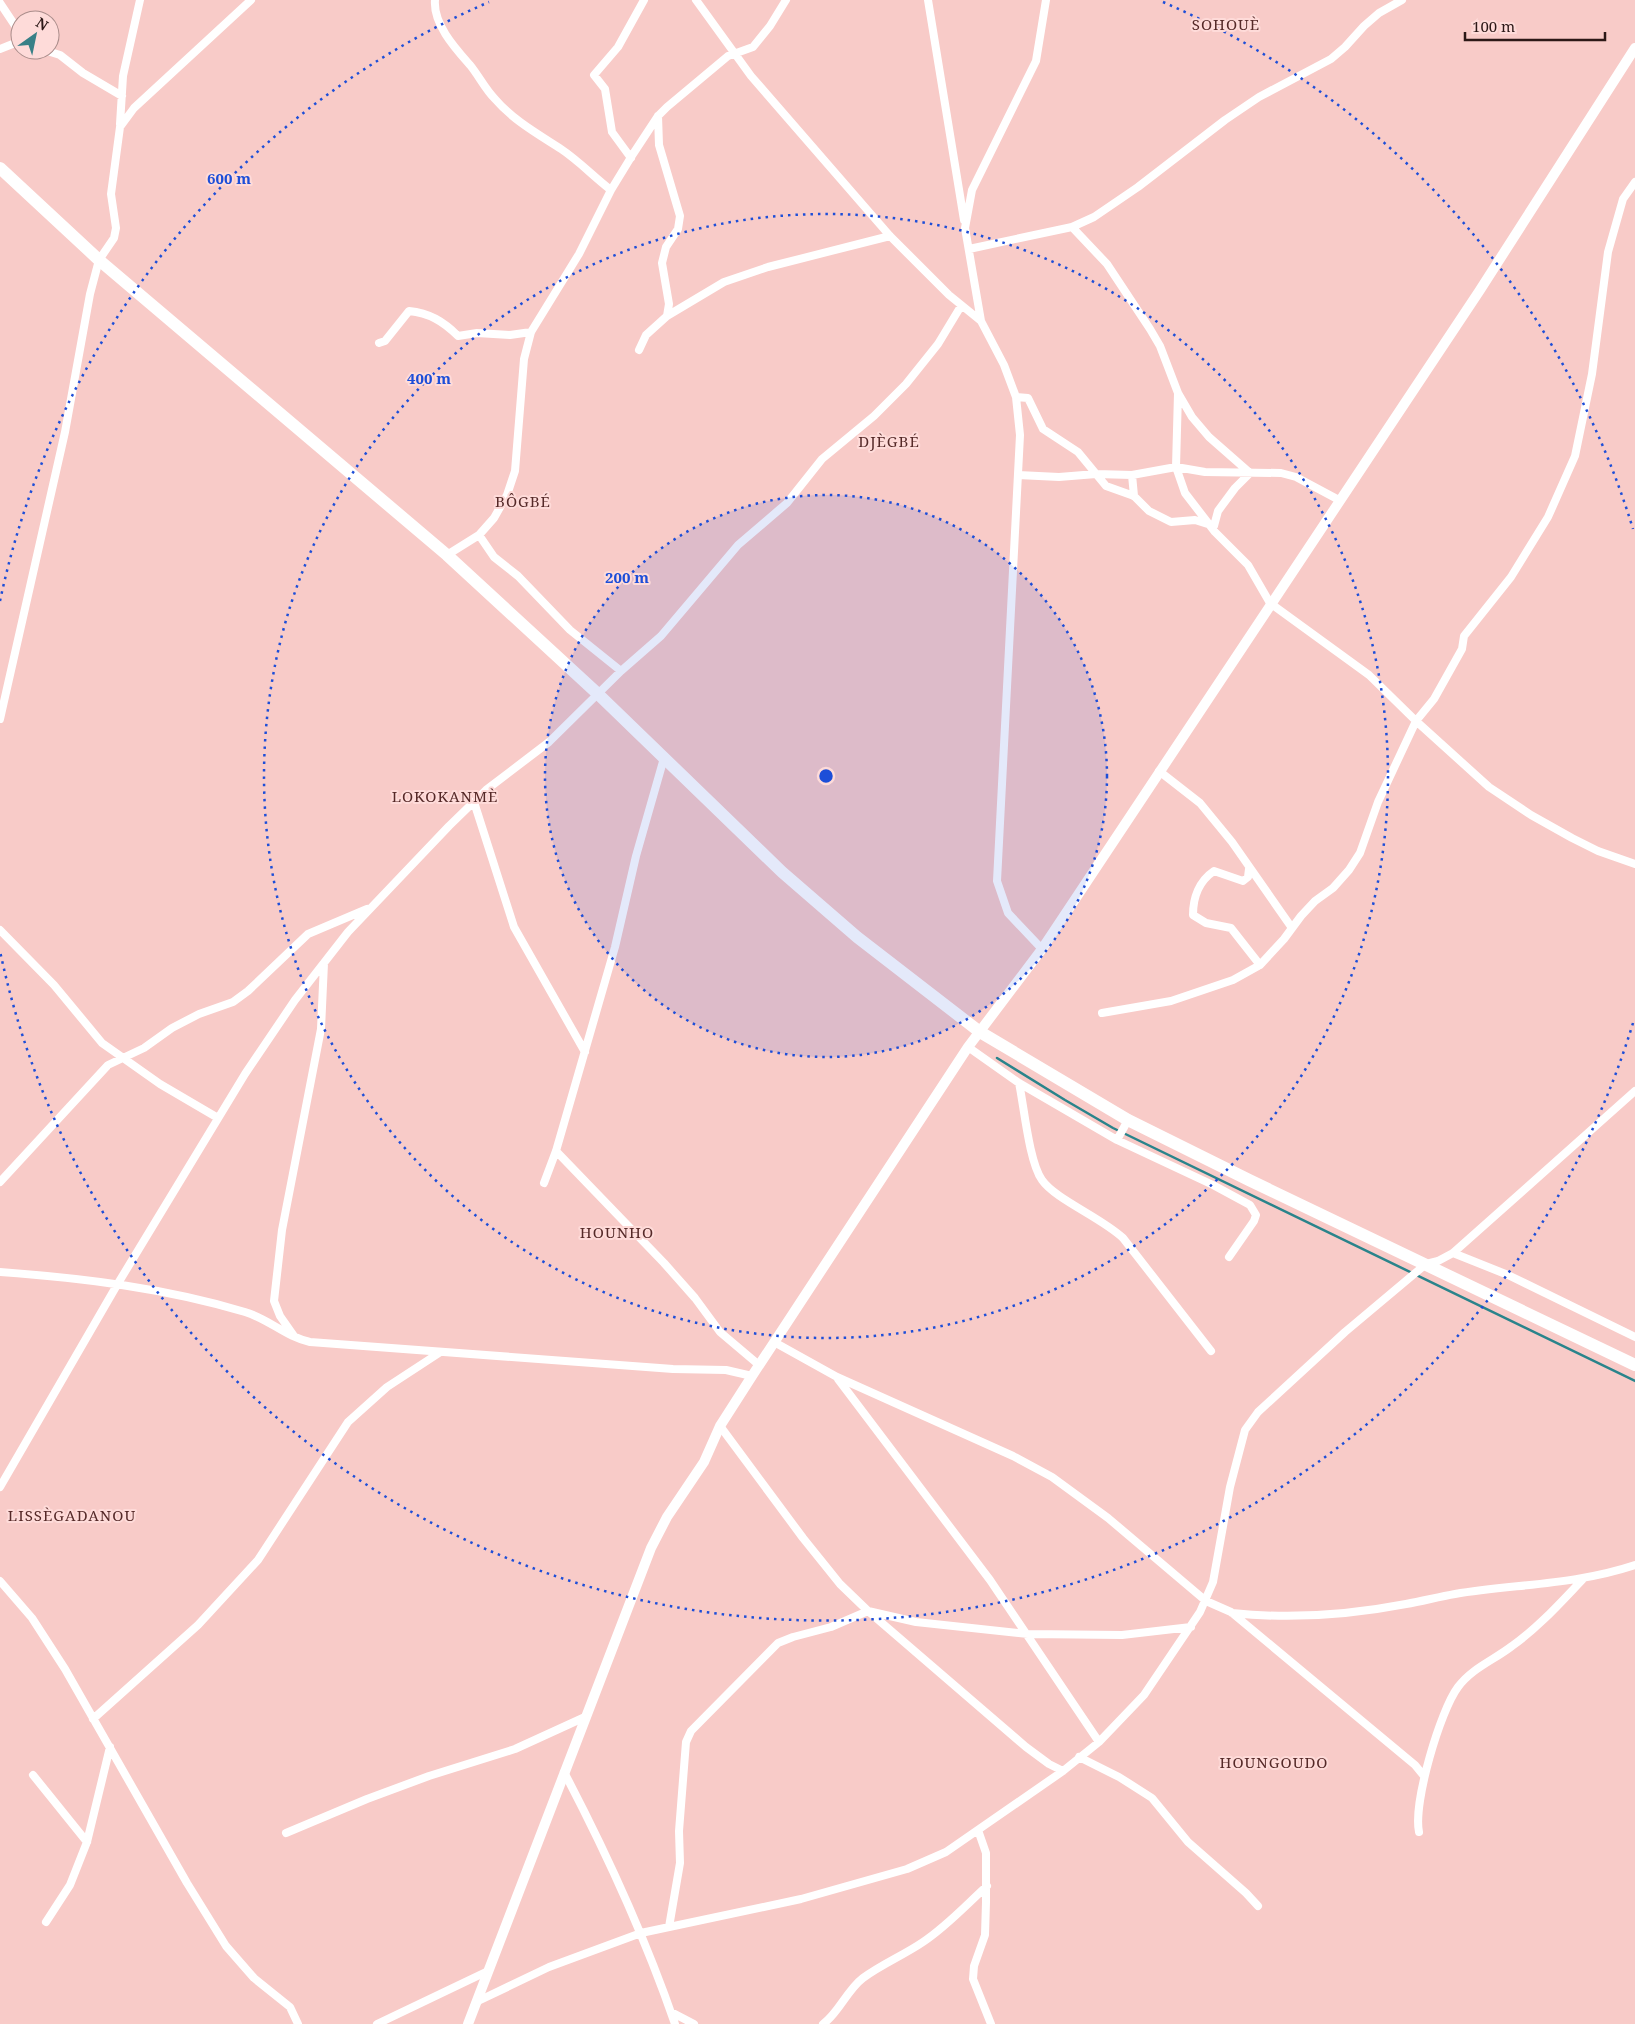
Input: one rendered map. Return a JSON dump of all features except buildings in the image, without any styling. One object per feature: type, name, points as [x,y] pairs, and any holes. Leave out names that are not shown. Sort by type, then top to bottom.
[{"type":"main road","points":[[0,168],[99,260],[447,555],[598,694],[782,872],[899,971],[980,1032],[1126,1124],[1249,1180],[1635,1365]]},
{"type":"street","points":[[0,719],[65,432],[90,294],[99,260],[114,238],[116,228],[111,194],[120,127],[123,76],[140,0]]},
{"type":"street","points":[[120,127],[134,108],[251,0]]},
{"type":"street","points":[[434,0],[435,12],[459,54],[484,82],[495,99],[535,134],[567,154],[611,190]]},
{"type":"street","points":[[631,158],[612,132],[605,89],[594,76],[618,47],[644,0]]},
{"type":"street","points":[[696,0],[764,91],[890,236],[961,306],[981,321]]},
{"type":"street","points":[[447,555],[479,534],[494,518],[512,484],[515,471],[524,359],[531,332],[579,254],[611,190],[658,116],[722,61],[735,53],[747,50],[757,42],[770,26],[786,0]]},
{"type":"street","points":[[928,0],[981,321],[1004,365],[1016,397],[1020,435],[997,881],[1008,914],[1042,949]]},
{"type":"street","points":[[965,228],[972,190],[1036,61],[1046,0]]},
{"type":"street","points":[[969,249],[1072,227],[1094,217],[1138,187],[1232,115],[1296,76],[1331,59],[1345,48],[1364,26],[1379,13],[1402,0]]},
{"type":"street","points":[[0,3],[10,18]]},
{"type":"street","points":[[468,2024],[651,1548],[667,1517],[704,1462],[720,1426],[968,1047],[1042,949],[1270,603],[1480,290],[1635,48]]},
{"type":"street","points":[[60,55],[84,73],[122,96]]},
{"type":"street","points":[[658,116],[659,146],[680,216],[678,230],[666,247],[662,263],[669,304],[667,316]]},
{"type":"street","points":[[1102,1013],[1171,1001],[1233,980],[1260,965],[1315,902],[1333,888],[1349,870],[1360,853],[1378,802],[1416,721],[1434,700],[1462,649],[1464,636],[1511,577],[1548,517],[1575,456],[1594,368],[1608,252],[1623,199],[1635,182]]},
{"type":"street","points":[[1072,227],[1107,264],[1150,328],[1160,346],[1178,393],[1192,417],[1209,437],[1250,473]]},
{"type":"street","points":[[638,350],[646,335],[667,316],[724,282],[768,267],[890,236]]},
{"type":"street","points":[[0,1488],[117,1285],[218,1118],[294,1000],[324,963],[369,908],[474,802],[549,742],[621,671],[661,636],[738,545],[787,503],[822,459],[874,416],[906,384],[938,344],[961,306]]},
{"type":"street","points":[[379,343],[385,341],[409,310],[422,312],[434,317],[458,336],[477,332],[510,335],[531,332]]},
{"type":"street","points":[[1178,393],[1176,467],[1185,493],[1209,524],[1248,565],[1270,603],[1369,674],[1416,721],[1489,786],[1531,815],[1598,850],[1635,864]]},
{"type":"street","points":[[1016,397],[1028,398],[1044,429],[1078,452],[1106,486],[1134,496],[1149,510],[1171,522],[1195,520],[1214,526],[1218,511],[1235,488],[1250,473]]},
{"type":"street","points":[[1018,475],[1059,478],[1096,474],[1132,475],[1176,467],[1205,472],[1281,473],[1296,477],[1339,500]]},
{"type":"street","points":[[1132,475],[1134,496]]},
{"type":"street","points":[[479,534],[494,557],[518,576],[570,630],[621,671]]},
{"type":"street","points":[[544,1183],[556,1152],[615,947],[636,856],[664,758]]},
{"type":"street","points":[[1159,771],[1200,803],[1232,842],[1249,869],[1292,928]]},
{"type":"street","points":[[474,802],[514,927],[585,1052]]},
{"type":"street","points":[[1249,869],[1248,877],[1243,881],[1214,871],[1206,876],[1193,900],[1193,916],[1206,923],[1231,928],[1260,965]]},
{"type":"street","points":[[0,1182],[108,1066],[120,1058],[144,1048],[164,1033],[199,1014],[233,1002],[248,991],[308,934],[369,908]]},
{"type":"street","points":[[0,930],[54,985],[102,1043],[120,1058],[218,1118]]},
{"type":"street","points":[[296,1339],[280,1316],[274,1302],[282,1230],[321,1029],[324,963]]},
{"type":"street","points":[[968,1047],[1019,1083],[1118,1138],[1250,1205],[1256,1215],[1254,1221],[1229,1257]]},
{"type":"street","points":[[1019,1083],[1032,1156],[1041,1179],[1054,1191],[1110,1226],[1123,1238],[1211,1351]]},
{"type":"street","points":[[476,2002],[549,1967],[641,1934],[801,1899],[907,1869],[946,1852],[1063,1771],[1098,1742],[1144,1694],[1192,1627],[1213,1582],[1230,1487],[1245,1430],[1258,1412],[1345,1332],[1426,1264],[1438,1261],[1453,1253],[1635,1091]]},
{"type":"street","points":[[1118,1138],[1126,1124]]},
{"type":"street","points":[[556,1152],[664,1263],[695,1298],[720,1332],[759,1365]]},
{"type":"street","points":[[1453,1253],[1508,1276],[1635,1337]]},
{"type":"street","points":[[0,1272],[117,1285],[206,1301],[247,1312],[296,1339],[439,1353],[673,1369],[726,1370],[752,1376]]},
{"type":"street","points":[[774,1342],[837,1377],[1013,1456],[1052,1477],[1108,1518],[1206,1600],[1231,1612],[1415,1765],[1424,1776]]},
{"type":"street","points":[[93,1719],[198,1625],[258,1560],[338,1436],[354,1416],[387,1387],[439,1353]]},
{"type":"street","points":[[837,1377],[990,1580],[1028,1634],[1098,1742]]},
{"type":"street","points":[[720,1426],[822,1562],[868,1611],[1026,1747],[1049,1764],[1063,1771]]},
{"type":"street","points":[[1231,1612],[1258,1616],[1322,1615],[1405,1604],[1456,1594],[1536,1586],[1584,1578],[1635,1565]]},
{"type":"street","points":[[1419,1832],[1419,1804],[1424,1776],[1445,1714],[1457,1688],[1476,1669],[1511,1647],[1530,1632],[1584,1578]]},
{"type":"street","points":[[0,1581],[32,1618],[65,1669],[187,1884],[226,1946],[254,1978],[290,2007],[298,2024]]},
{"type":"street","points":[[669,1927],[680,1863],[684,1754],[691,1730],[778,1643],[793,1636],[831,1627],[868,1611],[916,1622],[1028,1634],[1122,1635],[1192,1627]]},
{"type":"street","points":[[286,1833],[367,1799],[429,1776],[515,1749],[585,1717]]},
{"type":"street","points":[[46,1922],[70,1885],[87,1842],[110,1747]]},
{"type":"street","points":[[1079,1758],[1119,1777],[1152,1798],[1188,1842],[1258,1906]]},
{"type":"street","points":[[564,1772],[598,1836],[655,1966],[675,2024]]},
{"type":"street","points":[[33,1775],[87,1842]]},
{"type":"street","points":[[978,1830],[986,1853],[987,1886],[985,1935],[974,1966],[973,1979],[991,2024]]},
{"type":"street","points":[[823,2024],[846,1995],[863,1978],[931,1936],[987,1886]]},
{"type":"street","points":[[377,2024],[488,1971]]},
{"type":"street","points":[[671,2012],[694,2024]]},
{"type":"waterway","points":[[997,1058],[1113,1128],[1635,1381]]},
{"type":"district","name":"SOHOUÈ","points":[[1226,24]]},
{"type":"district","name":"DJÈGBÉ","points":[[889,441]]},
{"type":"district","name":"BÔGBÉ","points":[[523,501]]},
{"type":"district","name":"LOKOKANMÈ","points":[[445,796]]},
{"type":"district","name":"HOUNHO","points":[[617,1232]]},
{"type":"district","name":"LISSÈGADANOU","points":[[72,1515]]},
{"type":"district","name":"HOUNGOUDO","points":[[1274,1762]]}]
